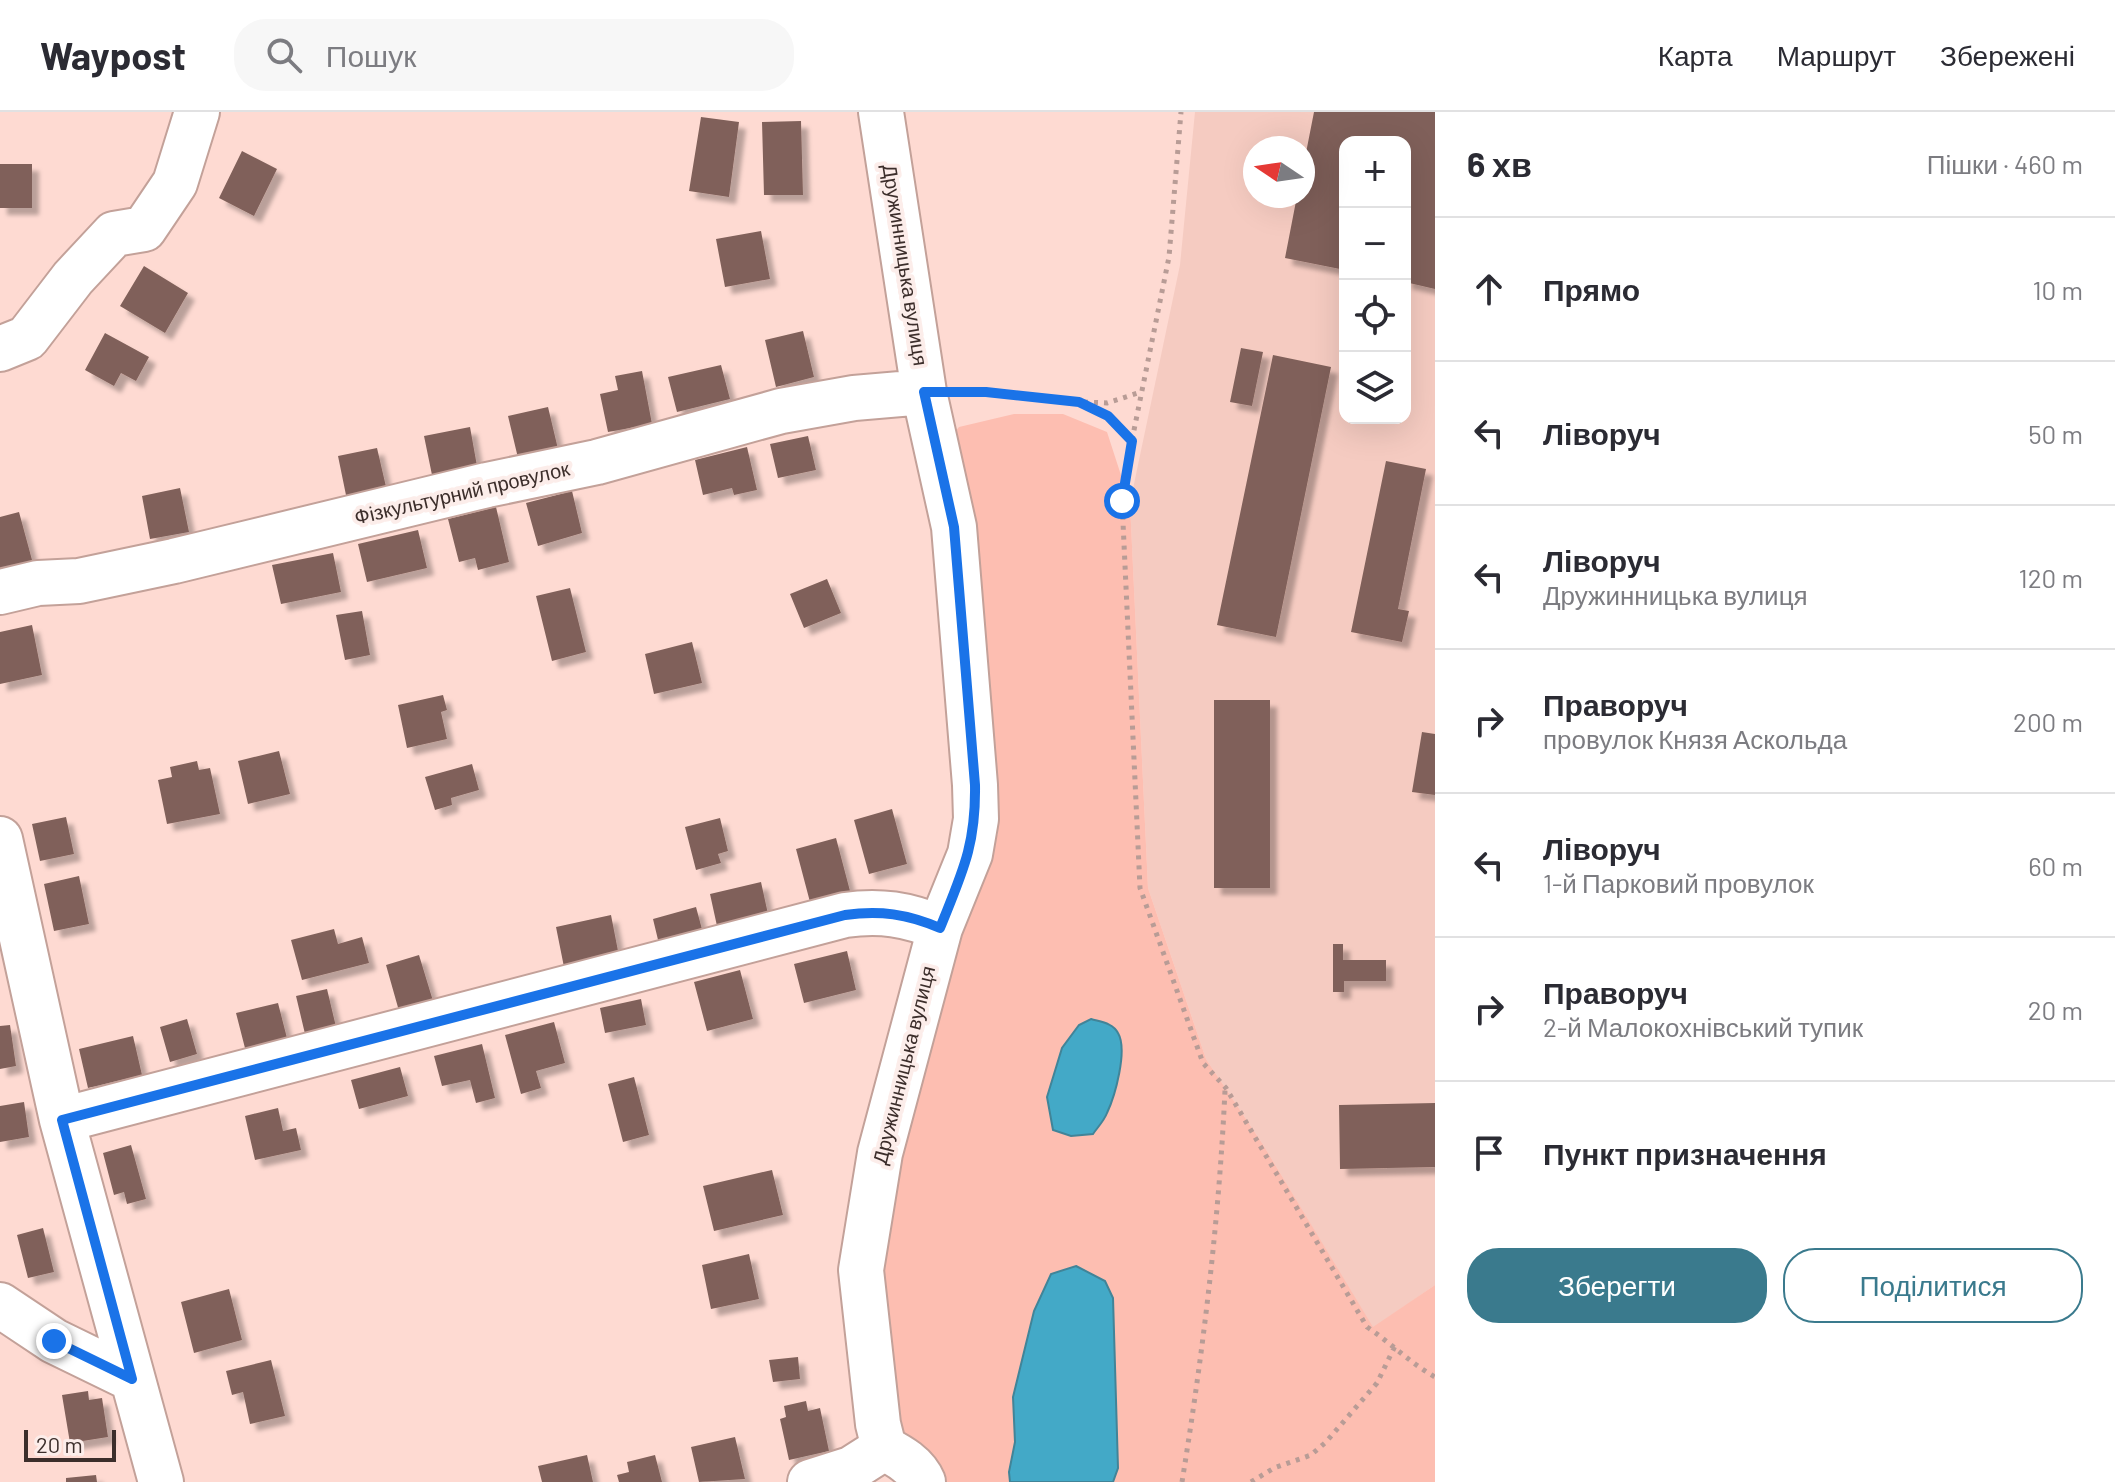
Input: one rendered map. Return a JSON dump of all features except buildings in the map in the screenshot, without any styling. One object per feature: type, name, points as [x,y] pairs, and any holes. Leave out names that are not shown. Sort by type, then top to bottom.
[{"type":"street","points":[[0,349],[27,338],[73,278],[114,234],[144,229],[175,183],[197,112]]},
{"type":"street","name":"Дружинницька вулиця","points":[[881,112],[924,392],[954,527],[976,819],[970,854],[940,928],[880,1153],[861,1270],[878,1424],[884,1448]]},
{"type":"street","name":"Фізкультурний провулок","points":[[0,592],[38,583],[79,581],[174,561],[487,485],[597,462],[781,411],[854,398],[924,392]]},
{"type":"street","points":[[0,839],[62,1120],[161,1482]]},
{"type":"street","points":[[62,1120],[845,915],[886,912],[912,916],[940,928]]},
{"type":"street","points":[[0,1305],[54,1341],[132,1379]]},
{"type":"street","points":[[810,1482],[851,1469],[884,1448],[901,1457],[920,1474],[923,1482]]},
{"type":"path","points":[[1181,112],[1169,257],[1122,501],[1140,888],[1203,1063],[1226,1088],[1367,1327],[1395,1346],[1413,1365],[1435,1377]]},
{"type":"path","points":[[924,392],[986,392],[1107,403],[1141,392]]},
{"type":"path","points":[[1079,402],[1108,416],[1132,441]]},
{"type":"path","points":[[1182,1482],[1202,1351],[1218,1203],[1226,1088]]},
{"type":"path","points":[[1251,1482],[1274,1468],[1311,1455],[1326,1442],[1377,1383],[1395,1346]]},
{"type":"shaded area","points":[[1195,112],[1435,112],[1435,1285],[1373,1328],[1262,1143],[1206,1059],[1148,888],[1130,503],[1180,265]]},
{"type":"shaded area","points":[[1014,414],[1063,414],[1107,432],[1130,503],[1148,888],[1206,1059],[1262,1143],[1373,1327],[1435,1285],[1435,1482],[1113,1482],[1118,1468],[1113,1298],[1051,1275],[1034,1311],[1013,1397],[1015,1442],[1010,1482],[939,1482],[900,1433],[875,1265],[945,955],[976,895],[998,833],[997,778],[979,581],[953,434],[959,427]]},
{"type":"water","points":[[1091,1019],[1110,1025],[1118,1033],[1122,1050],[1119,1073],[1107,1113],[1093,1134],[1071,1136],[1053,1130],[1047,1097],[1062,1048],[1079,1025]]},
{"type":"water","points":[[1076,1266],[1105,1281],[1113,1298],[1118,1468],[1113,1482],[1010,1482],[1015,1442],[1013,1397],[1034,1311],[1051,1274]]},
{"type":"route","points":[[54,1341],[132,1379],[62,1120],[845,915],[873,911],[912,916],[940,928],[970,854],[976,819],[975,785],[954,527],[924,392],[986,392],[1079,402],[1108,416],[1132,441],[1122,501]]}]
